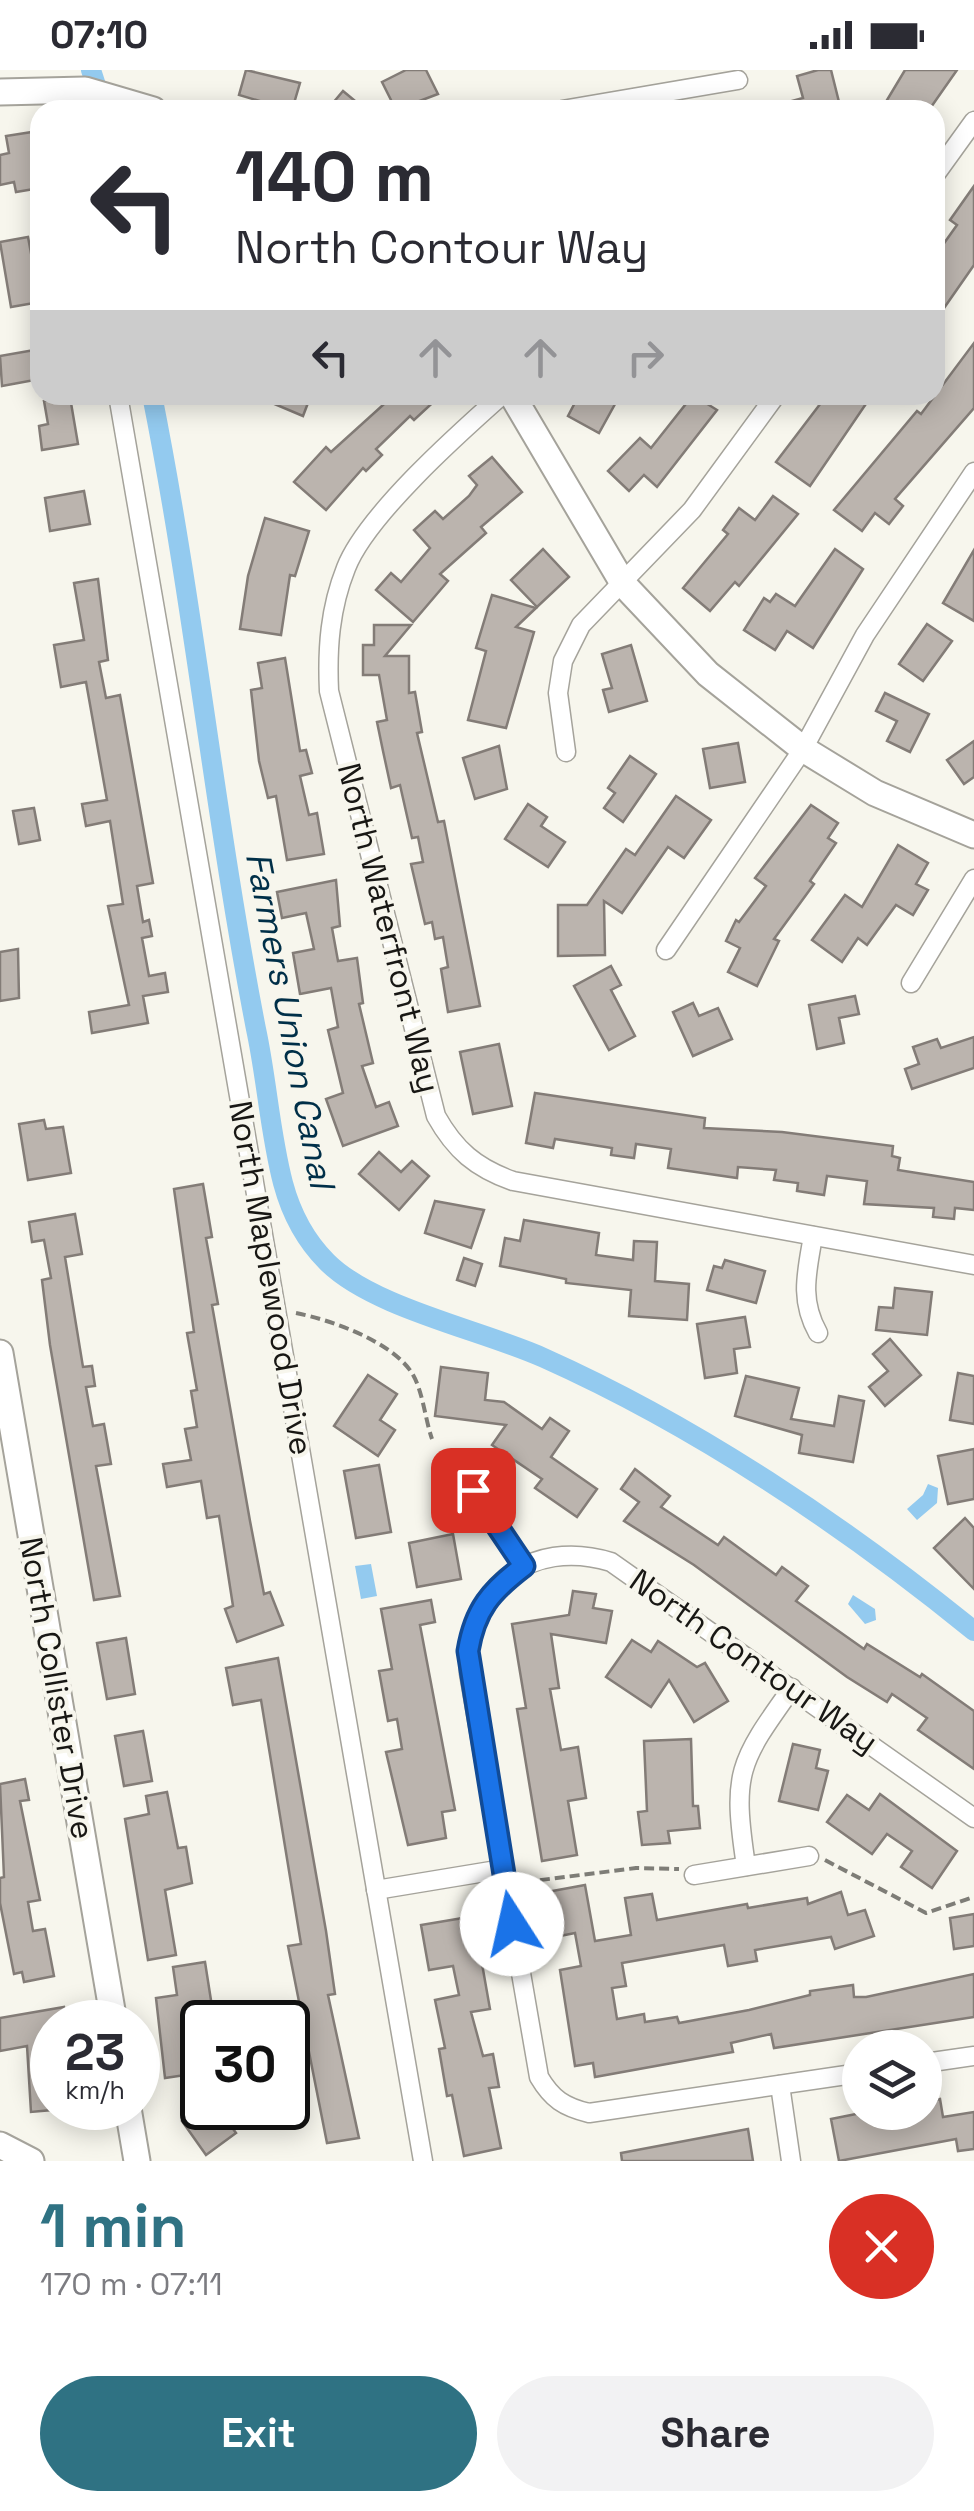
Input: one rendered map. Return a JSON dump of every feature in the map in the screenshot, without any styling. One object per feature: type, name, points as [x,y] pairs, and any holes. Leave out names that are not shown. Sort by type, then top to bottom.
[{"type":"street","points":[[672,100],[738,80]]},
{"type":"street","points":[[0,92],[120,100]]},
{"type":"street","points":[[945,161],[974,121]]},
{"type":"street","name":"North Maplewood Drive","points":[[120,405],[424,2161]]},
{"type":"street","name":"North Waterfront Way","points":[[492,405],[375,522],[347,564],[332,612],[328,654],[329,691],[436,1116],[462,1154],[485,1172],[513,1181],[974,1265]]},
{"type":"street","points":[[518,405],[624,585],[708,674],[803,749],[875,793],[974,835]]},
{"type":"street","points":[[566,752],[558,693],[563,661],[581,625],[624,585],[692,510],[769,405]]},
{"type":"street","points":[[666,950],[803,749],[865,634],[974,472]]},
{"type":"street","points":[[911,984],[974,880]]},
{"type":"street","points":[[814,1236],[804,1290],[807,1314],[818,1332]]},
{"type":"street","name":"North Collister Drive","points":[[0,1353],[110,2000]]},
{"type":"street","points":[[442,1475],[473,1490],[524,1566],[491,1591],[479,1609],[468,1651],[539,2076],[550,2095],[568,2108],[588,2114],[842,2076]]},
{"type":"street","name":"North Contour Way","points":[[524,1566],[568,1554],[611,1562],[974,1818]]},
{"type":"street","points":[[746,1866],[738,1811],[741,1767],[750,1747],[792,1688]]},
{"type":"street","points":[[689,1873],[815,1857]]},
{"type":"street","points":[[376,1890],[503,1869]]},
{"type":"street","points":[[942,2061],[974,2056]]},
{"type":"street","points":[[780,2086],[791,2161]]},
{"type":"street","points":[[132,2130],[137,2161]]},
{"type":"street","points":[[0,2145],[31,2161]]},
{"type":"path","points":[[291,1312],[366,1338],[397,1356],[414,1376],[432,1440]]},
{"type":"path","points":[[815,1857],[926,1913],[974,1897]]},
{"type":"path","points":[[525,1882],[636,1868],[689,1873]]},
{"type":"water","points":[[928,1484],[938,1488],[937,1503],[917,1520],[907,1509],[923,1495]]},
{"type":"water","points":[[371,1564],[377,1596],[361,1599],[355,1566]]},
{"type":"water","points":[[853,1595],[875,1609],[876,1620],[865,1624],[848,1604]]},
{"type":"building","points":[[246,70],[300,83],[295,100],[256,100],[239,95]]},
{"type":"building","points":[[406,70],[426,70],[438,94],[422,100],[391,100],[382,82]]},
{"type":"building","points":[[831,70],[838,100],[796,100],[803,98],[797,76]]},
{"type":"building","points":[[905,70],[957,70],[936,100],[887,100]]},
{"type":"building","points":[[343,91],[354,100],[335,100]]},
{"type":"building","points":[[30,132],[30,190],[16,192],[14,182],[0,185],[0,155],[9,153],[6,136]]},
{"type":"building","points":[[974,186],[974,265],[945,307],[945,242],[957,225],[950,220]]},
{"type":"building","points":[[28,237],[30,304],[11,307],[0,242]]},
{"type":"building","points":[[974,343],[974,408],[895,499],[903,506],[889,524],[875,513],[862,531],[834,510],[917,411],[921,414],[928,405],[945,405],[945,382]]},
{"type":"building","points":[[30,351],[30,381],[2,386],[0,356]]},
{"type":"building","points":[[45,405],[71,405],[78,444],[42,450],[39,426],[48,424]]},
{"type":"building","points":[[277,405],[307,405],[303,416]]},
{"type":"building","points":[[383,405],[430,405],[414,420],[410,416],[376,449],[382,455],[366,471],[363,468],[326,510],[294,482],[326,447],[331,452]]},
{"type":"building","points":[[574,405],[614,405],[599,433],[568,416]]},
{"type":"building","points":[[685,405],[709,405],[717,410],[657,487],[644,475],[629,491],[608,471],[640,438],[651,448]]},
{"type":"building","points":[[819,405],[865,405],[810,486],[776,462]]},
{"type":"building","points":[[492,457],[522,492],[481,527],[486,533],[440,574],[448,581],[413,622],[376,590],[391,573],[401,582],[430,548],[414,530],[435,511],[443,519],[469,496],[477,485],[469,476]]},
{"type":"building","points":[[84,491],[90,524],[50,531],[45,498]]},
{"type":"building","points":[[773,496],[798,514],[739,586],[735,582],[710,611],[683,588],[728,534],[723,530],[739,508],[755,520]]},
{"type":"building","points":[[265,518],[309,531],[295,576],[290,575],[281,635],[240,629],[248,576]]},
{"type":"building","points":[[543,549],[569,577],[537,607],[511,580]]},
{"type":"building","points":[[835,549],[863,569],[813,648],[787,631],[775,650],[744,630],[764,598],[770,602],[776,594],[795,606]]},
{"type":"building","points":[[974,550],[974,621],[943,603]]},
{"type":"building","points":[[98,579],[108,660],[99,662],[106,698],[120,695],[153,883],[137,886],[143,922],[149,920],[152,936],[142,938],[149,976],[165,973],[168,992],[143,996],[148,1023],[92,1033],[89,1012],[129,1005],[108,906],[123,904],[110,821],[86,826],[82,804],[107,800],[86,682],[61,687],[54,645],[84,640],[74,583]]},
{"type":"building","points":[[492,595],[536,608],[516,627],[534,632],[506,728],[468,720],[486,651],[476,648]]},
{"type":"building","points":[[927,624],[952,641],[923,681],[899,664]]},
{"type":"building","points":[[374,625],[411,625],[385,656],[409,656],[409,693],[415,692],[422,732],[417,733],[438,822],[444,821],[480,1006],[448,1012],[441,969],[448,967],[443,937],[435,939],[432,922],[425,924],[411,864],[423,862],[418,837],[412,838],[400,785],[391,788],[377,722],[387,720],[379,675],[363,675],[363,645],[374,645]]},
{"type":"building","points":[[631,645],[647,701],[609,712],[603,690],[612,688],[602,654]]},
{"type":"building","points":[[285,658],[300,751],[306,750],[312,773],[300,776],[309,815],[317,813],[324,854],[287,860],[276,796],[268,798],[259,761],[251,690],[262,688],[258,663]]},
{"type":"building","points":[[885,693],[929,714],[910,752],[887,741],[897,721],[876,711]]},
{"type":"building","points":[[974,741],[974,777],[964,784],[947,760]]},
{"type":"building","points":[[738,743],[745,782],[710,788],[703,749]]},
{"type":"building","points":[[499,746],[507,789],[475,799],[463,758]]},
{"type":"building","points":[[630,756],[656,774],[623,822],[604,808],[615,793],[608,788]]},
{"type":"building","points":[[676,796],[711,820],[684,858],[668,847],[622,913],[604,901],[605,955],[558,956],[558,905],[587,905],[626,849],[635,855]]},
{"type":"building","points":[[528,804],[547,817],[541,826],[565,842],[548,867],[505,839]]},
{"type":"building","points":[[811,805],[838,823],[828,838],[836,843],[810,881],[814,884],[774,939],[779,941],[757,986],[728,972],[740,948],[726,941],[736,920],[739,922],[766,886],[755,878]]},
{"type":"building","points":[[34,808],[40,840],[19,844],[13,811]]},
{"type":"building","points":[[898,845],[928,863],[916,884],[928,890],[913,915],[896,905],[867,945],[858,938],[842,962],[812,940],[845,895],[862,907]]},
{"type":"building","points":[[336,880],[340,926],[332,928],[338,961],[357,958],[363,1003],[359,1004],[373,1063],[362,1066],[376,1107],[389,1102],[398,1126],[343,1146],[326,1099],[343,1093],[328,1030],[338,1027],[331,988],[300,994],[293,953],[314,949],[306,913],[282,918],[277,892]]},
{"type":"building","points":[[18,949],[19,998],[0,1001],[0,952]]},
{"type":"building","points":[[611,966],[621,985],[611,990],[635,1036],[609,1050],[574,986]]},
{"type":"building","points":[[855,996],[859,1014],[839,1018],[844,1043],[817,1049],[809,1005]]},
{"type":"building","points":[[693,1003],[699,1016],[718,1008],[732,1039],[693,1056],[673,1012]]},
{"type":"building","points":[[974,1037],[974,1068],[912,1089],[905,1069],[919,1064],[913,1047],[937,1039],[941,1048]]},
{"type":"building","points":[[499,1044],[512,1106],[473,1114],[460,1052]]},
{"type":"building","points":[[535,1093],[705,1118],[704,1128],[782,1132],[893,1146],[892,1156],[900,1158],[898,1170],[974,1182],[974,1210],[955,1208],[954,1219],[933,1217],[934,1208],[864,1204],[867,1181],[827,1176],[824,1195],[797,1191],[798,1183],[774,1180],[776,1170],[738,1167],[737,1178],[668,1168],[671,1149],[636,1144],[634,1158],[611,1155],[612,1148],[555,1139],[553,1148],[526,1143]]},
{"type":"building","points":[[44,1120],[46,1129],[63,1127],[71,1173],[28,1180],[19,1124]]},
{"type":"building","points":[[379,1152],[401,1172],[412,1161],[429,1176],[399,1210],[359,1174]]},
{"type":"building","points":[[203,1184],[212,1237],[206,1238],[218,1304],[212,1305],[250,1521],[264,1594],[270,1592],[283,1625],[237,1642],[225,1609],[233,1606],[219,1516],[207,1518],[201,1481],[167,1487],[163,1464],[191,1460],[185,1429],[197,1427],[191,1391],[197,1390],[187,1333],[194,1332],[174,1189]]},
{"type":"building","points":[[435,1201],[484,1210],[471,1248],[425,1233]]},
{"type":"building","points":[[75,1214],[82,1254],[65,1257],[83,1367],[92,1366],[95,1386],[86,1387],[93,1426],[104,1424],[111,1464],[96,1466],[120,1596],[94,1600],[50,1345],[42,1280],[51,1278],[44,1240],[32,1242],[29,1222]]},
{"type":"building","points":[[524,1220],[599,1233],[596,1255],[633,1260],[634,1241],[657,1242],[655,1281],[689,1284],[687,1320],[629,1316],[631,1290],[566,1283],[566,1279],[500,1266],[505,1238],[520,1241]]},
{"type":"building","points":[[464,1258],[482,1264],[475,1286],[457,1280]]},
{"type":"building","points":[[725,1260],[765,1271],[756,1303],[707,1290],[714,1266],[722,1268]]},
{"type":"building","points":[[895,1288],[932,1292],[927,1335],[876,1330],[879,1307],[893,1308]]},
{"type":"building","points":[[745,1317],[750,1347],[734,1349],[737,1373],[705,1378],[697,1324]]},
{"type":"building","points":[[890,1339],[921,1375],[885,1406],[869,1387],[888,1371],[873,1354]]},
{"type":"building","points":[[441,1367],[488,1373],[485,1400],[504,1402],[542,1429],[550,1418],[569,1431],[551,1457],[597,1489],[577,1517],[535,1488],[542,1479],[492,1445],[506,1425],[435,1416]]},
{"type":"building","points":[[958,1373],[974,1376],[974,1424],[950,1420]]},
{"type":"building","points":[[368,1375],[397,1394],[380,1420],[395,1430],[378,1456],[334,1426]]},
{"type":"building","points":[[746,1376],[799,1388],[791,1419],[834,1426],[839,1396],[864,1401],[853,1462],[799,1453],[802,1435],[735,1416]]},
{"type":"building","points":[[974,1449],[974,1499],[948,1504],[938,1456]]},
{"type":"building","points":[[379,1465],[391,1532],[356,1538],[344,1471]]},
{"type":"building","points":[[635,1469],[670,1496],[661,1507],[718,1545],[724,1537],[776,1575],[782,1567],[808,1586],[796,1601],[864,1649],[867,1644],[920,1677],[922,1674],[974,1711],[974,1769],[918,1730],[927,1718],[892,1694],[887,1702],[847,1677],[694,1565],[624,1521],[639,1502],[621,1489]]},
{"type":"building","points":[[965,1518],[974,1528],[974,1589],[934,1548]]},
{"type":"building","points":[[453,1534],[461,1579],[417,1587],[409,1543]]},
{"type":"building","points":[[573,1591],[596,1594],[593,1608],[612,1611],[606,1643],[551,1634],[559,1688],[550,1689],[561,1750],[578,1747],[586,1798],[568,1801],[577,1855],[542,1861],[517,1709],[526,1708],[512,1624],[569,1615]]},
{"type":"building","points":[[431,1600],[435,1622],[420,1625],[455,1810],[442,1812],[446,1838],[408,1845],[386,1752],[402,1749],[397,1719],[388,1721],[379,1671],[392,1669],[381,1609]]},
{"type":"building","points":[[126,1638],[135,1694],[107,1699],[97,1643]]},
{"type":"building","points":[[632,1640],[651,1652],[658,1641],[697,1667],[705,1663],[728,1701],[694,1722],[669,1680],[651,1707],[606,1677]]},
{"type":"building","points":[[278,1658],[326,1931],[335,1994],[328,1995],[359,2138],[327,2143],[310,2057],[310,2000],[299,2000],[288,1946],[301,1944],[261,1700],[233,1705],[226,1668]]},
{"type":"building","points":[[143,1731],[152,1781],[124,1786],[115,1736]]},
{"type":"building","points":[[691,1739],[693,1806],[698,1806],[700,1828],[668,1831],[670,1843],[642,1845],[638,1812],[647,1811],[644,1741]]},
{"type":"building","points":[[793,1744],[820,1750],[816,1768],[828,1771],[818,1810],[779,1801]]},
{"type":"building","points":[[25,1779],[29,1800],[20,1801],[40,1900],[28,1902],[33,1931],[45,1929],[54,1976],[24,1982],[22,1972],[14,1974],[0,1903],[0,1878],[4,1877],[0,1784]]},
{"type":"building","points":[[167,1792],[178,1848],[186,1847],[192,1883],[165,1890],[176,1955],[148,1960],[125,1819],[149,1814],[146,1796]]},
{"type":"building","points":[[880,1794],[957,1851],[932,1888],[901,1867],[912,1851],[887,1834],[872,1854],[827,1822],[847,1795],[869,1810]]},
{"type":"building","points":[[585,1885],[595,1941],[631,1935],[625,1898],[652,1894],[657,1920],[747,1904],[748,1908],[807,1898],[808,1904],[841,1892],[848,1915],[865,1910],[874,1936],[835,1949],[831,1937],[755,1950],[757,1961],[728,1966],[724,1945],[622,1963],[626,1986],[612,1988],[617,2019],[644,2014],[645,2022],[677,2017],[679,2023],[749,2010],[810,1995],[810,1991],[853,1985],[854,1997],[866,1997],[974,1974],[974,2017],[890,2030],[842,2030],[842,2037],[774,2048],[771,2034],[731,2043],[733,2052],[595,2077],[593,2063],[575,2066],[560,1970],[581,1966],[575,1933],[555,1937],[547,1892]]},
{"type":"building","points":[[974,1914],[974,1946],[954,1949],[950,1918]]},
{"type":"building","points":[[463,1918],[467,1942],[478,1941],[490,2009],[471,2012],[483,2056],[493,2054],[499,2087],[489,2088],[501,2148],[464,2156],[452,2095],[447,2096],[439,2049],[445,2048],[435,2000],[459,1995],[453,1966],[429,1970],[421,1925]]},
{"type":"building","points":[[205,1962],[211,2000],[180,2000],[180,2076],[165,2078],[160,2000],[156,1998],[177,1995],[173,1967]]},
{"type":"building","points":[[30,2013],[30,2096],[27,2046],[0,2051],[0,2018]]},
{"type":"building","points":[[942,2111],[943,2117],[974,2112],[974,2149],[958,2151],[956,2139],[839,2161],[831,2119],[842,2117],[842,2130],[942,2130]]},
{"type":"building","points":[[748,2129],[753,2161],[622,2161],[621,2153]]},
{"type":"building","points":[[188,2130],[234,2130],[236,2133],[206,2155]]},
{"type":"waterway","name":"Farmers Union Canal","points":[[91,70],[101,100]]},
{"type":"waterway","name":"Farmers Union Canal","points":[[154,405],[275,1145],[286,1194],[306,1235],[327,1262],[372,1292],[544,1358],[713,1447],[821,1516],[974,1631]]},
{"type":"route","points":[[473,1490],[524,1566],[491,1591],[479,1609],[468,1651],[512,1924]]}]
